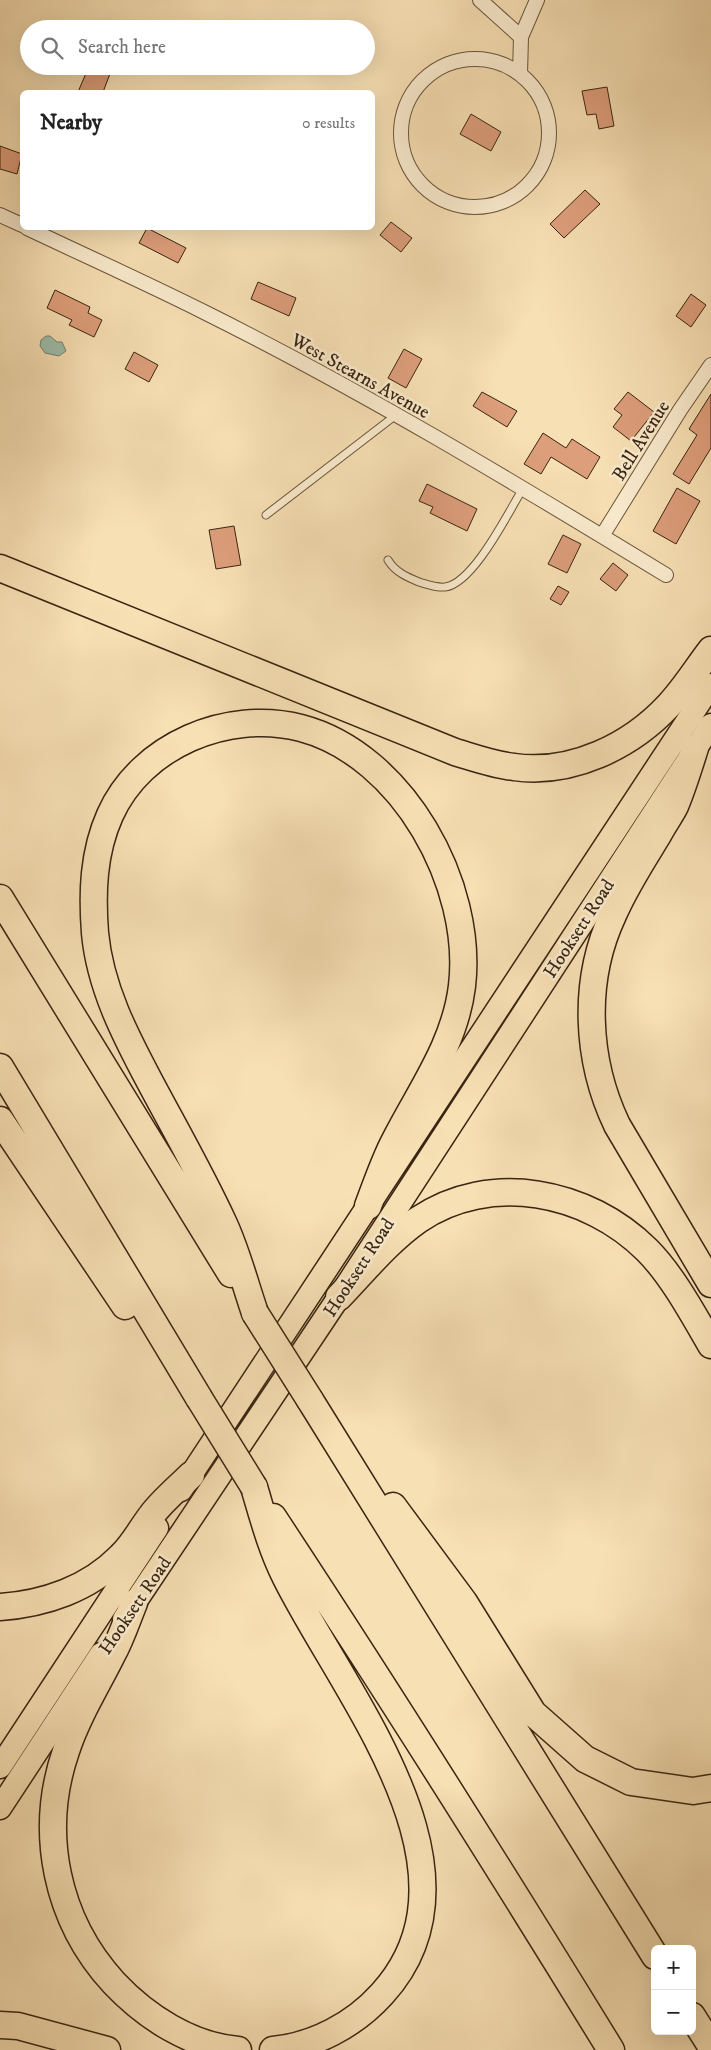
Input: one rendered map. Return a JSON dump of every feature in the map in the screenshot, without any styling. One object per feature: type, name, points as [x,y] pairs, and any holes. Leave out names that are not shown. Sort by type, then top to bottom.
[{"type":"highway","points":[[0,568],[455,752],[490,763],[516,768],[554,766],[584,760],[614,748],[644,728],[670,704],[711,650]]},
{"type":"highway","points":[[255,1313],[226,1227],[130,1044],[113,1005],[101,968],[96,935],[94,872],[100,842],[111,814],[123,792],[142,770],[188,737],[242,723],[300,727],[324,736],[367,763],[388,783],[411,809],[440,858],[458,911],[462,939],[463,969],[460,995],[444,1050],[392,1146],[368,1206]]},
{"type":"highway","points":[[695,748],[675,806],[612,915],[601,942],[595,970],[592,1039],[597,1073],[609,1110],[644,1174],[711,1284]]},
{"type":"highway","points":[[0,898],[255,1313],[651,1950]]},
{"type":"highway","points":[[0,1067],[254,1487],[381,1681],[611,2050]]},
{"type":"highway","points":[[0,1120],[122,1302],[199,1398]]},
{"type":"highway","points":[[339,1297],[390,1244],[418,1220],[440,1207],[468,1197],[495,1193],[535,1194],[554,1197],[581,1205],[607,1218],[629,1233],[649,1252],[669,1278],[711,1344]]},
{"type":"highway","points":[[342,1453],[375,1481],[381,1489],[464,1602],[533,1713],[585,1759],[631,1782],[693,1791],[711,1788]]},
{"type":"highway","points":[[0,1607],[23,1606],[52,1598],[78,1588],[96,1576],[122,1556],[152,1514],[191,1474]]},
{"type":"highway","points":[[254,1487],[269,1537],[285,1576],[332,1659],[401,1789],[418,1843],[423,1897],[420,1922],[402,1966],[391,1985],[357,2017],[334,2032],[307,2044],[273,2050]]},
{"type":"highway","points":[[134,1603],[113,1653],[82,1711],[65,1752],[54,1804],[52,1837],[55,1866],[62,1895],[78,1933],[88,1950],[124,1994],[145,2011],[170,2027],[199,2041],[238,2050]]},
{"type":"highway","points":[[696,2022],[711,2046]]},
{"type":"highway","points":[[0,2025],[18,2026],[48,2033],[107,2050]]},
{"type":"main road","name":"Hooksett Road","points":[[0,1767],[711,685]]},
{"type":"main road","name":"Hooksett Road","points":[[0,1808],[134,1603],[339,1297],[711,724]]},
{"type":"street","points":[[480,0],[521,37]]},
{"type":"street","points":[[520,74],[500,63],[484,60],[454,62],[433,72],[416,88],[405,108],[400,131],[404,154],[414,175],[430,192],[448,202],[469,207],[490,206],[510,199],[527,186],[540,169],[548,149],[549,128],[547,115],[535,89],[520,74],[521,37],[537,0]]},
{"type":"street","points":[[0,215],[20,224]]},
{"type":"street","name":"West Stearns Avenue","points":[[31,230],[205,312],[396,415],[483,464],[522,490],[602,536],[666,576]]},
{"type":"street","name":"Bell Avenue","points":[[602,536],[680,410],[711,367]]},
{"type":"lane","points":[[266,515],[396,415]]},
{"type":"lane","points":[[388,560],[403,576],[425,584],[446,587],[467,575],[490,545],[522,490]]},
{"type":"shaded area","points":[[46,336],[50,336],[57,342],[62,342],[66,351],[59,356],[45,353],[40,346],[41,340]]},
{"type":"building","points":[[85,75],[110,75],[104,90],[79,90]]},
{"type":"building","points":[[607,87],[614,126],[599,129],[596,114],[587,115],[582,91]]},
{"type":"building","points":[[471,114],[501,132],[491,151],[460,134]]},
{"type":"building","points":[[0,146],[20,153],[17,174],[0,169]]},
{"type":"building","points":[[585,190],[600,204],[564,238],[550,224]]},
{"type":"building","points":[[391,222],[412,238],[401,252],[380,235]]},
{"type":"building","points":[[146,230],[151,230],[186,248],[178,263],[139,243]]},
{"type":"building","points":[[258,282],[296,298],[289,316],[251,299]]},
{"type":"building","points":[[55,290],[90,307],[88,313],[102,320],[94,337],[69,325],[72,320],[47,308]]},
{"type":"building","points":[[691,294],[706,305],[691,327],[676,316]]},
{"type":"building","points":[[404,349],[422,359],[406,388],[388,378]]},
{"type":"building","points":[[134,352],[158,365],[149,382],[125,369]]},
{"type":"building","points":[[482,392],[517,411],[507,427],[473,406]]},
{"type":"building","points":[[628,392],[654,412],[631,441],[613,427],[622,415],[614,409]]},
{"type":"building","points":[[711,394],[711,448],[689,484],[673,474],[697,435],[689,429]]},
{"type":"building","points":[[543,433],[566,448],[572,439],[600,457],[587,479],[551,457],[541,474],[524,464]]},
{"type":"building","points":[[427,484],[477,509],[467,531],[430,513],[433,507],[419,501]]},
{"type":"building","points":[[677,488],[700,501],[676,544],[653,531]]},
{"type":"building","points":[[234,526],[241,565],[216,569],[209,530]]},
{"type":"building","points":[[563,535],[581,544],[567,573],[548,564]]},
{"type":"building","points":[[613,563],[628,575],[616,591],[600,579]]},
{"type":"building","points":[[558,586],[569,592],[561,605],[550,599]]}]
